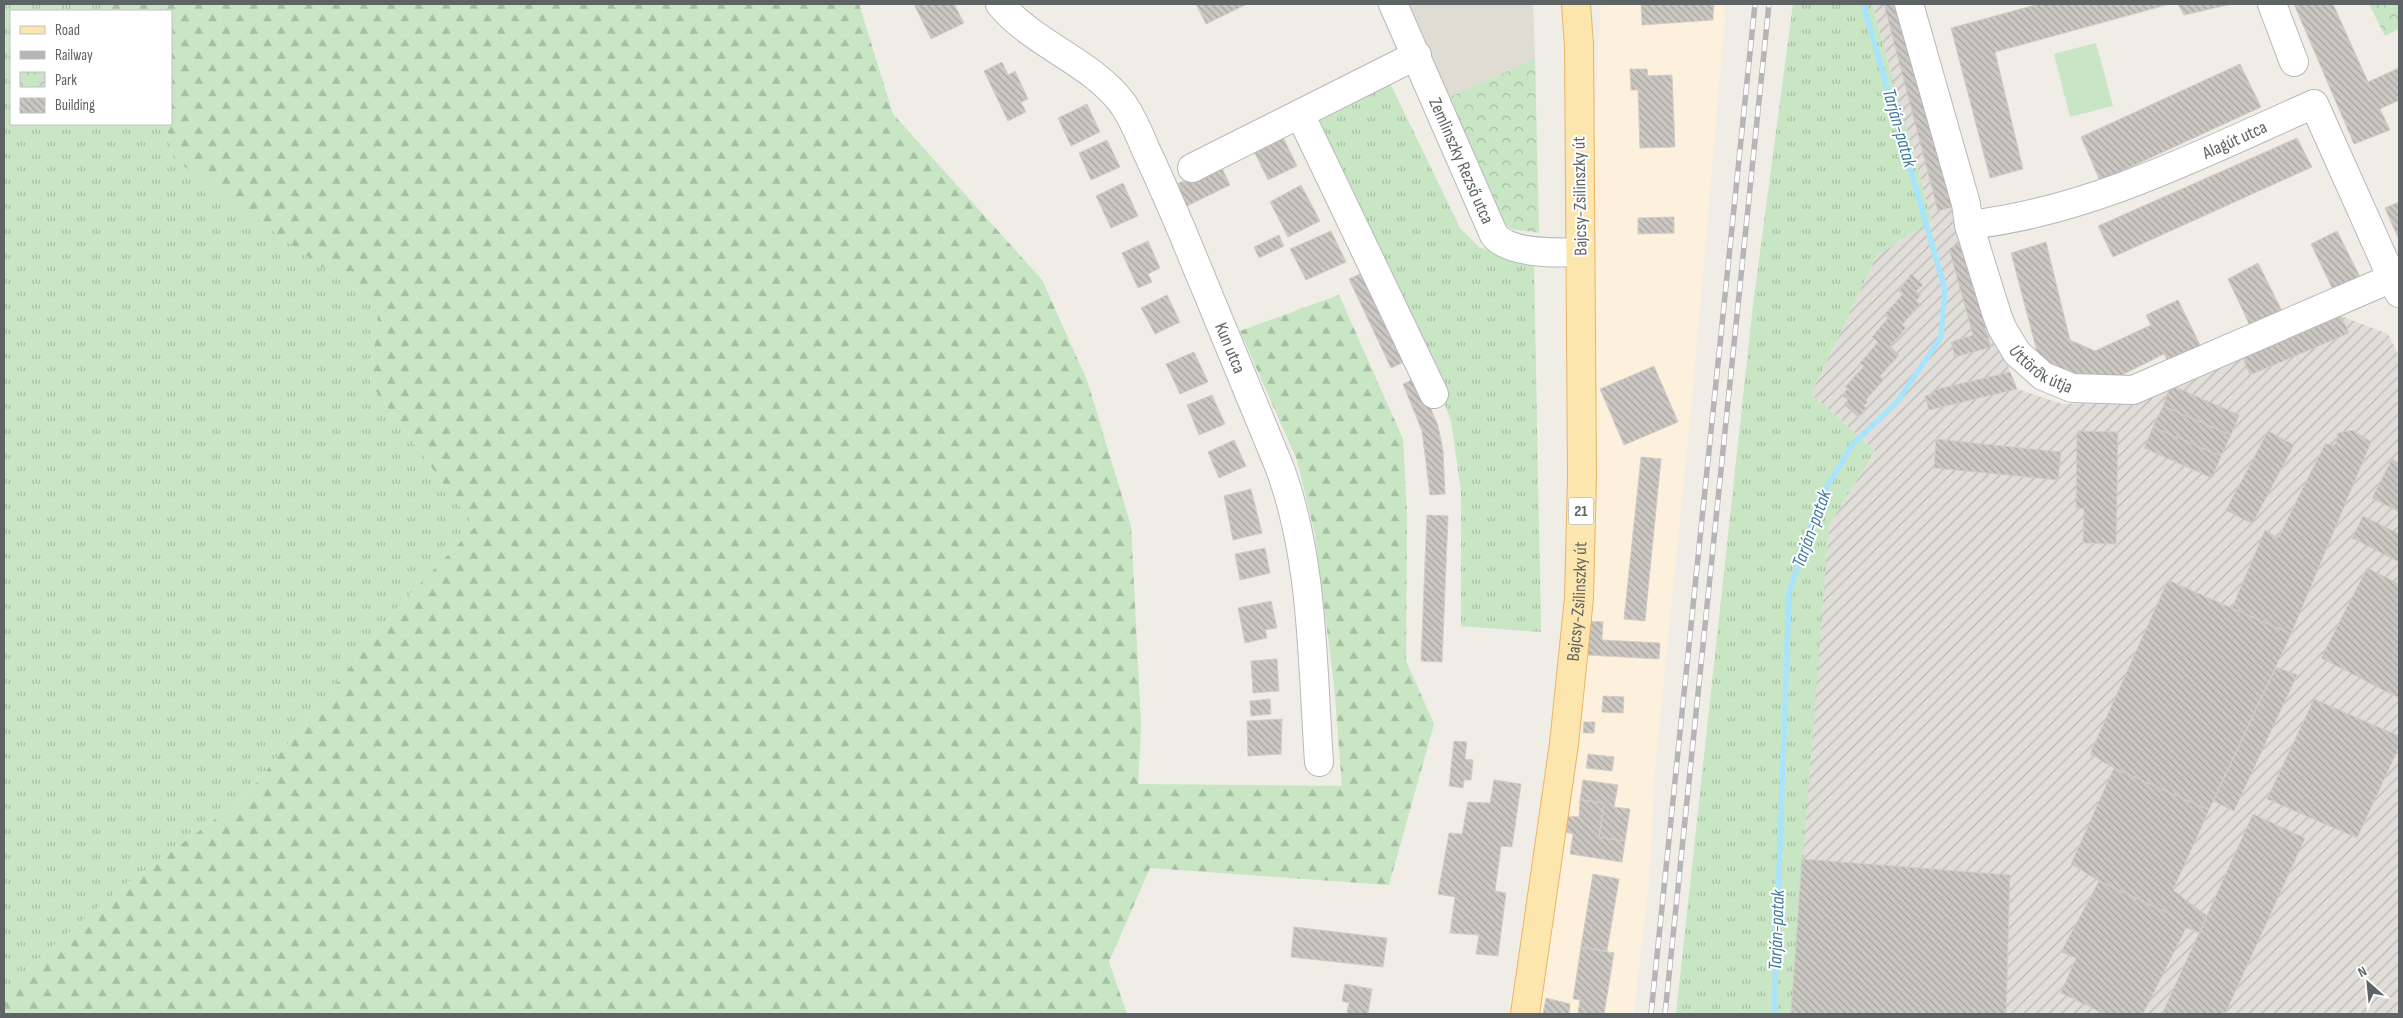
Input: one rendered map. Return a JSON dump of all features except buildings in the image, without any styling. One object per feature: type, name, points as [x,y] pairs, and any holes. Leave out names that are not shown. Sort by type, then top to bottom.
[{"type":"main road","name":"Bajcsy-Zsilinszky út","points":[[1525,1014],[1564,744],[1579,598],[1582,477],[1576,4]]},
{"type":"street","name":"Kun utca","points":[[1000,4],[1009,15],[1094,74],[1112,91],[1124,105],[1135,125],[1166,193],[1279,466],[1294,511],[1302,549],[1319,762]]},
{"type":"street","name":"Zemlinszky Rezső utca","points":[[1393,4],[1417,55],[1480,205],[1499,242],[1506,246],[1520,249],[1561,253],[1580,252]]},
{"type":"street","points":[[2272,4],[2294,62]]},
{"type":"street","name":"Úttörők útja","points":[[1917,6],[1970,225],[1997,315],[2008,340],[2032,368],[2058,384],[2072,388],[2133,390],[2396,286]]},
{"type":"street","points":[[1192,168],[1417,55]]},
{"type":"street","name":"Alagút utca","points":[[1970,225],[2039,213],[2109,192],[2314,104],[2396,286]]},
{"type":"street","points":[[1300,114],[1434,394]]},
{"type":"shaded area","points":[[1403,4],[1533,4],[1535,59],[1445,99]]},
{"type":"shaded area","points":[[1601,4],[1724,4],[1725,18],[1693,390],[1656,759],[1649,882],[1634,1014],[1538,1014],[1578,757],[1596,527],[1598,465],[1587,253]]},
{"type":"shaded area","points":[[1872,4],[1905,4],[1995,332],[2017,389],[2063,404],[2128,403],[2341,316],[2388,334],[2399,356],[2399,1014],[1791,1014],[1805,812],[1829,525],[1875,451],[1811,394],[1877,255],[1932,221]]},
{"type":"green space","points":[[4,4],[107,4],[114,10],[10,10],[10,125],[166,125],[175,159],[379,308],[370,383],[475,527],[406,598],[243,799],[122,887],[4,988]]},
{"type":"green space","points":[[107,4],[859,4],[893,114],[1042,280],[1087,380],[1131,526],[1141,726],[1138,784],[1342,786],[1334,685],[1315,535],[1297,460],[1240,331],[1339,295],[1403,439],[1407,513],[1406,661],[1434,724],[1389,885],[1150,868],[1109,962],[1127,1014],[4,1014],[4,988],[122,887],[243,799],[406,598],[475,527],[370,383],[379,308],[174,159],[166,125],[172,125],[172,10],[114,10]]},
{"type":"green space","points":[[1793,4],[1872,4],[1932,221],[1877,255],[1811,394],[1875,451],[1829,525],[1791,1014],[1676,1014],[1753,305]]},
{"type":"green space","points":[[2369,4],[2399,4],[2399,29],[2385,36]]},
{"type":"green space","points":[[2096,43],[2113,106],[2070,117],[2054,54]]},
{"type":"green space","points":[[1535,59],[1539,233],[1511,229],[1499,218],[1445,99]]},
{"type":"green space","points":[[1388,79],[1460,228],[1479,247],[1534,266],[1541,632],[1461,626],[1461,492],[1451,421],[1438,385],[1308,118]]},
{"type":"waterway","name":"Tarján-patak","points":[[1774,1014],[1789,593],[1819,500],[1852,445],[1897,402],[1941,337],[1945,290],[1863,4]]},
{"type":"railway","points":[[1651,1014],[1755,4]]},
{"type":"railway","points":[[1665,1014],[1769,4]]}]
